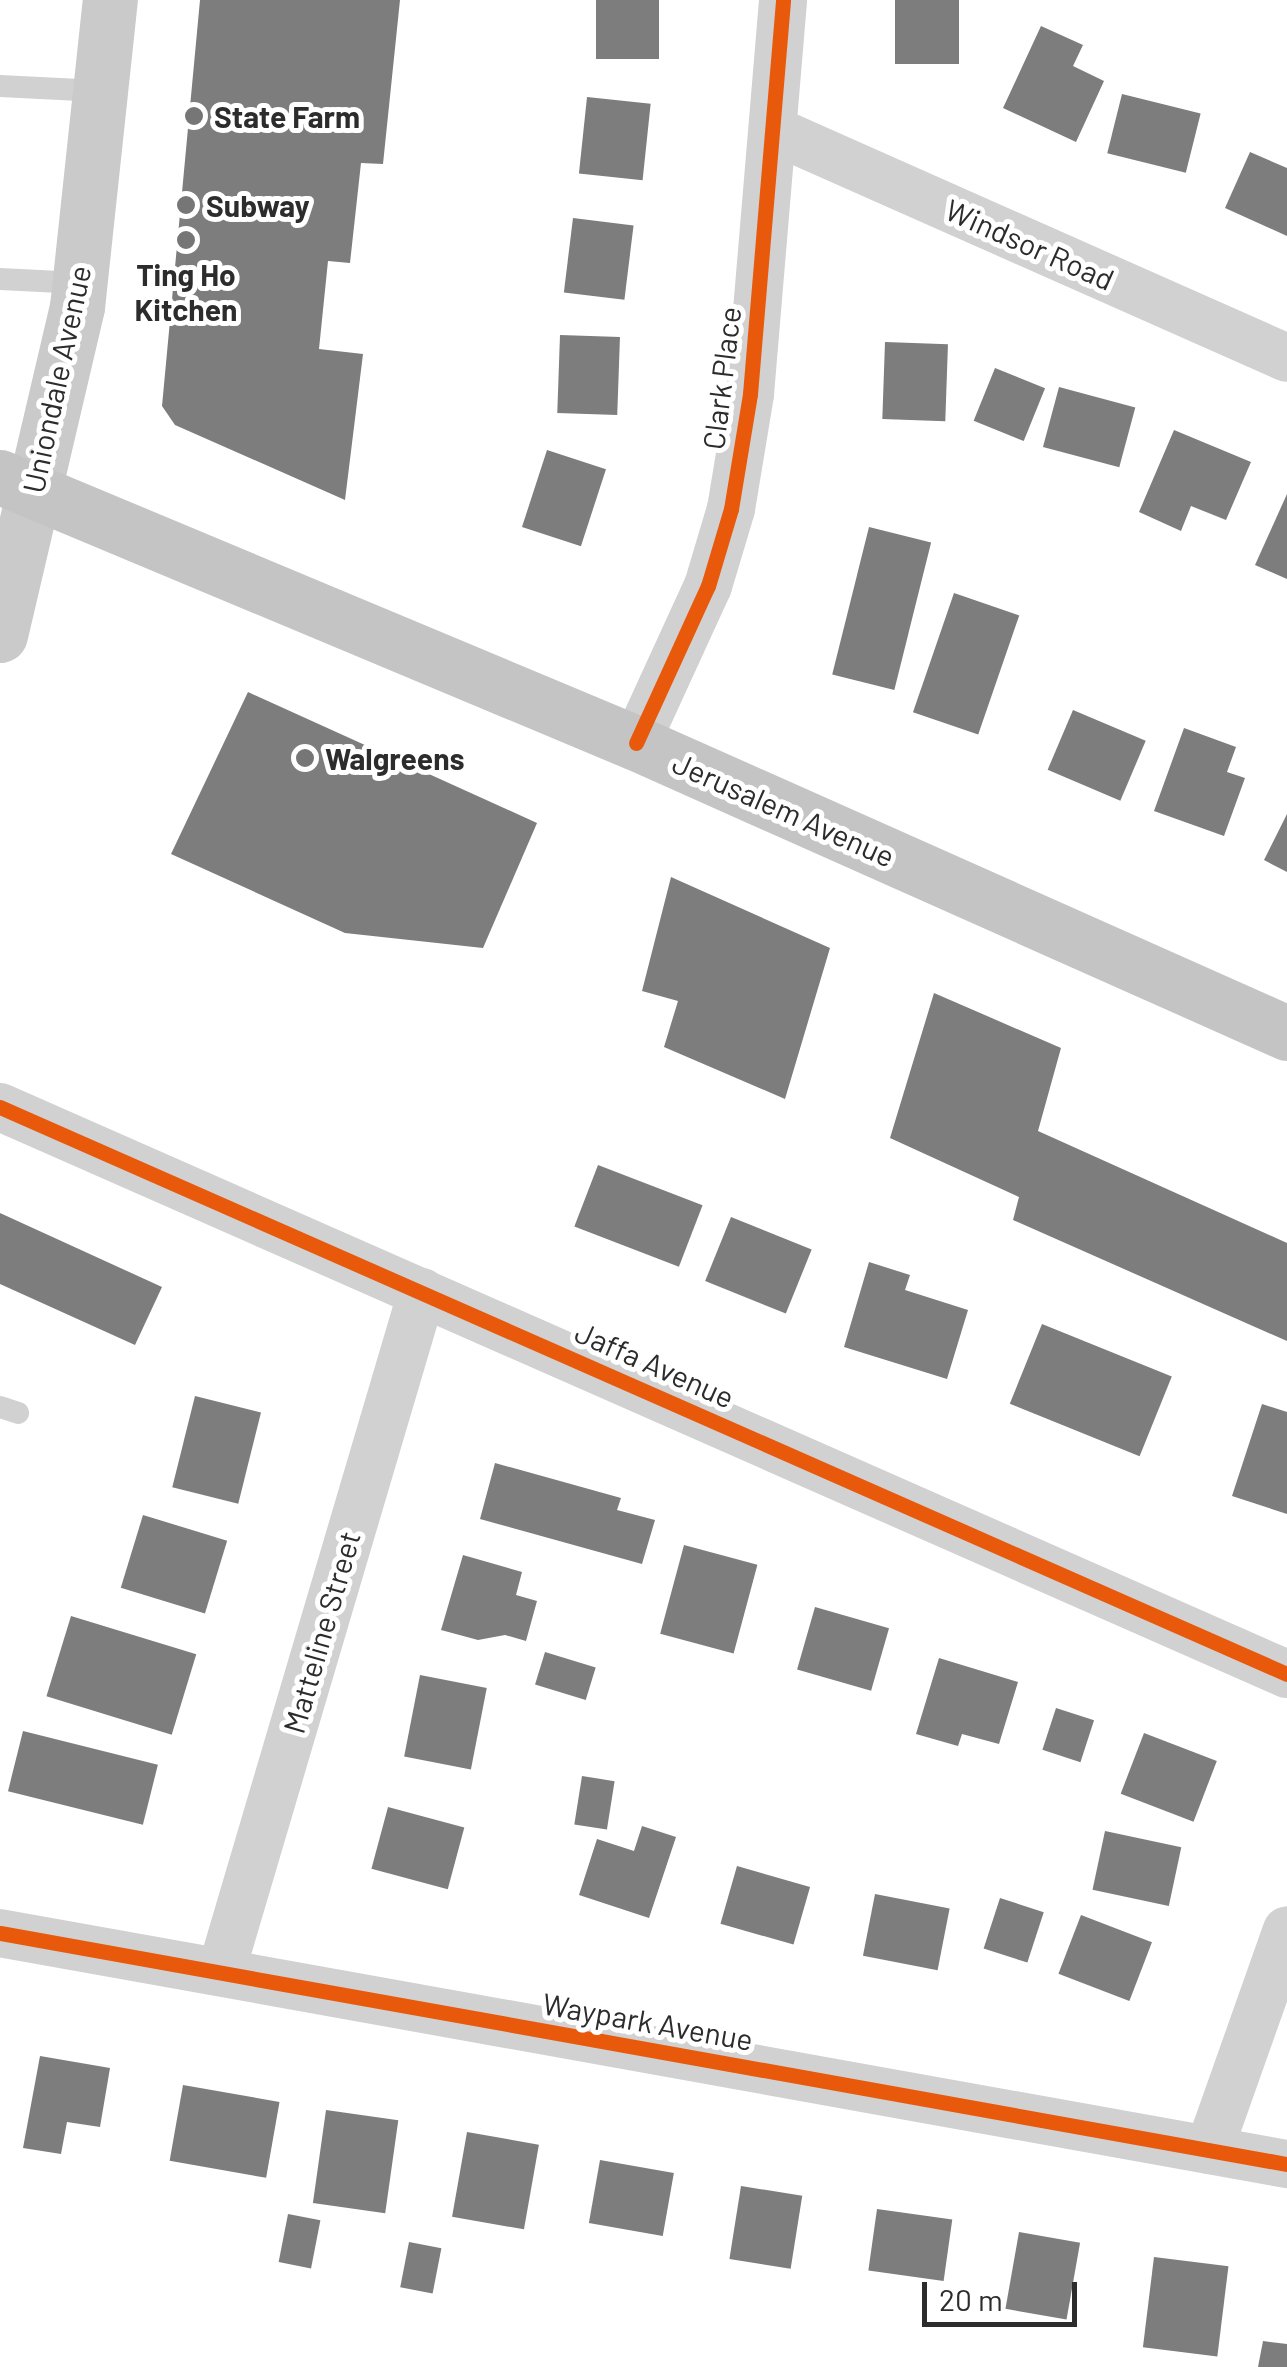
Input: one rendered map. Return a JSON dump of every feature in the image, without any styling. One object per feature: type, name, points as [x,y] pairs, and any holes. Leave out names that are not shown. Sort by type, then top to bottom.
[{"type":"main road","name":"Uniondale Avenue","points":[[0,636],[16,483],[80,283],[110,0]]},
{"type":"main road","name":"Jerusalem Avenue","points":[[16,483],[636,743],[1287,1033]]},
{"type":"street","name":"Clark Place","points":[[636,743],[708,586],[732,509],[750,394],[783,0]]},
{"type":"street","name":"Windsor Road","points":[[773,130],[1287,358]]},
{"type":"street","name":"Jaffa Avenue","points":[[0,1107],[1287,1674]]},
{"type":"street","name":"Matteline Street","points":[[221,1972],[422,1292]]},
{"type":"street","points":[[1209,2150],[1287,1930]]},
{"type":"street","name":"Waypark Avenue","points":[[0,1932],[1287,2164]]},
{"type":"lane","points":[[0,86],[100,91]]},
{"type":"lane","points":[[0,279],[80,283]]},
{"type":"building","points":[[200,0],[400,0],[383,164],[361,163],[350,263],[328,261],[319,349],[363,354],[345,500],[175,425],[162,406]]},
{"type":"building","points":[[596,0],[659,0],[659,59],[596,59]]},
{"type":"building","points":[[895,0],[959,0],[959,64],[895,64]]},
{"type":"building","points":[[1041,26],[1083,45],[1073,66],[1104,81],[1076,142],[1003,108]]},
{"type":"building","points":[[1122,94],[1201,114],[1186,173],[1107,153]]},
{"type":"building","points":[[587,97],[651,104],[643,180],[579,174]]},
{"type":"building","points":[[1250,152],[1287,168],[1287,236],[1225,208]]},
{"type":"building","points":[[573,218],[634,225],[624,300],[564,292]]},
{"type":"building","points":[[560,335],[620,337],[617,415],[557,413]]},
{"type":"building","points":[[885,342],[948,344],[945,421],[882,419]]},
{"type":"building","points":[[995,368],[1045,388],[1024,441],[974,421]]},
{"type":"building","points":[[1059,387],[1135,407],[1119,467],[1043,447]]},
{"type":"building","points":[[1174,430],[1251,462],[1226,520],[1191,506],[1181,531],[1139,512]]},
{"type":"building","points":[[547,450],[606,469],[581,546],[522,527]]},
{"type":"building","points":[[1287,494],[1287,579],[1255,565]]},
{"type":"building","points":[[869,527],[931,542],[894,690],[832,674]]},
{"type":"building","points":[[954,593],[1019,615],[978,735],[913,712]]},
{"type":"building","name":"Walgreens","points":[[248,692],[537,823],[483,948],[345,933],[171,854]]},
{"type":"building","points":[[1073,710],[1146,741],[1120,801],[1048,770]]},
{"type":"building","points":[[1184,728],[1236,747],[1227,772],[1245,778],[1224,836],[1154,811]]},
{"type":"building","points":[[1287,814],[1287,872],[1264,860]]},
{"type":"building","points":[[671,877],[830,948],[785,1099],[664,1047],[678,1001],[642,991]]},
{"type":"building","points":[[934,993],[1061,1048],[1038,1131],[1287,1243],[1287,1341],[1013,1220],[1019,1197],[890,1138]]},
{"type":"building","points":[[598,1165],[703,1205],[679,1267],[574,1227]]},
{"type":"building","points":[[0,1213],[162,1287],[135,1345],[0,1284]]},
{"type":"building","points":[[731,1217],[812,1250],[786,1314],[705,1281]]},
{"type":"building","points":[[869,1262],[910,1275],[905,1290],[968,1310],[947,1379],[844,1347]]},
{"type":"building","points":[[1042,1324],[1172,1376],[1140,1456],[1010,1404]]},
{"type":"building","points":[[195,1396],[261,1412],[238,1504],[172,1487]]},
{"type":"building","points":[[1262,1404],[1287,1412],[1287,1514],[1232,1496]]},
{"type":"building","points":[[495,1463],[621,1498],[617,1510],[655,1520],[642,1564],[480,1519]]},
{"type":"building","points":[[143,1515],[227,1541],[205,1613],[121,1588]]},
{"type":"building","points":[[684,1545],[757,1565],[734,1654],[660,1634]]},
{"type":"building","points":[[463,1555],[522,1572],[516,1595],[537,1601],[526,1641],[505,1635],[478,1640],[441,1630]]},
{"type":"building","points":[[815,1607],[889,1628],[871,1691],[797,1669]]},
{"type":"building","points":[[71,1616],[196,1654],[172,1735],[46,1696]]},
{"type":"building","points":[[545,1652],[596,1667],[586,1700],[535,1685]]},
{"type":"building","points":[[939,1658],[1018,1682],[999,1744],[962,1734],[958,1746],[916,1734]]},
{"type":"building","points":[[420,1675],[487,1688],[471,1769],[404,1756]]},
{"type":"building","points":[[1056,1708],[1094,1720],[1080,1762],[1042,1750]]},
{"type":"building","points":[[23,1731],[158,1765],[143,1825],[8,1791]]},
{"type":"building","points":[[1144,1733],[1217,1761],[1194,1822],[1121,1794]]},
{"type":"building","points":[[582,1776],[615,1781],[607,1830],[574,1824]]},
{"type":"building","points":[[388,1807],[464,1827],[448,1889],[371,1869]]},
{"type":"building","points":[[642,1826],[676,1837],[649,1918],[579,1895],[597,1839],[634,1851]]},
{"type":"building","points":[[1105,1831],[1181,1847],[1169,1906],[1093,1890]]},
{"type":"building","points":[[737,1866],[810,1887],[794,1945],[720,1924]]},
{"type":"building","points":[[875,1894],[950,1909],[938,1970],[863,1956]]},
{"type":"building","points":[[1000,1898],[1044,1912],[1027,1963],[984,1948]]},
{"type":"building","points":[[1081,1915],[1152,1942],[1129,2001],[1058,1974]]},
{"type":"building","points":[[40,2056],[110,2068],[100,2127],[67,2122],[61,2154],[23,2148]]},
{"type":"building","points":[[183,2085],[280,2102],[266,2178],[170,2161]]},
{"type":"building","points":[[326,2110],[398,2120],[385,2213],[313,2203]]},
{"type":"building","points":[[467,2132],[539,2145],[524,2229],[452,2217]]},
{"type":"building","points":[[600,2160],[674,2173],[663,2236],[589,2223]]},
{"type":"building","points":[[741,2186],[802,2196],[791,2269],[729,2259]]},
{"type":"building","points":[[877,2209],[952,2220],[944,2281],[868,2270]]},
{"type":"building","points":[[288,2214],[320,2220],[311,2268],[279,2262]]},
{"type":"building","points":[[1019,2232],[1080,2243],[1067,2320],[1005,2309]]},
{"type":"building","points":[[409,2242],[441,2248],[433,2293],[400,2287]]},
{"type":"building","points":[[1154,2257],[1228,2266],[1217,2356],[1143,2347]]},
{"type":"building","points":[[1263,2341],[1287,2344],[1287,2367],[1258,2367]]},
{"type":"cycle path","points":[[636,743],[708,586],[731,509],[750,394],[783,0]]},
{"type":"cycle path","points":[[0,1107],[1287,1674]]},
{"type":"cycle path","points":[[0,1933],[1287,2164]]},
{"type":"place","name":"State Farm","points":[[194,116]]},
{"type":"place","name":"Subway","points":[[186,205]]},
{"type":"place","name":"Ting Ho Kitchen","points":[[186,240]]},
{"type":"place","name":"Walgreens","points":[[305,758]]}]
